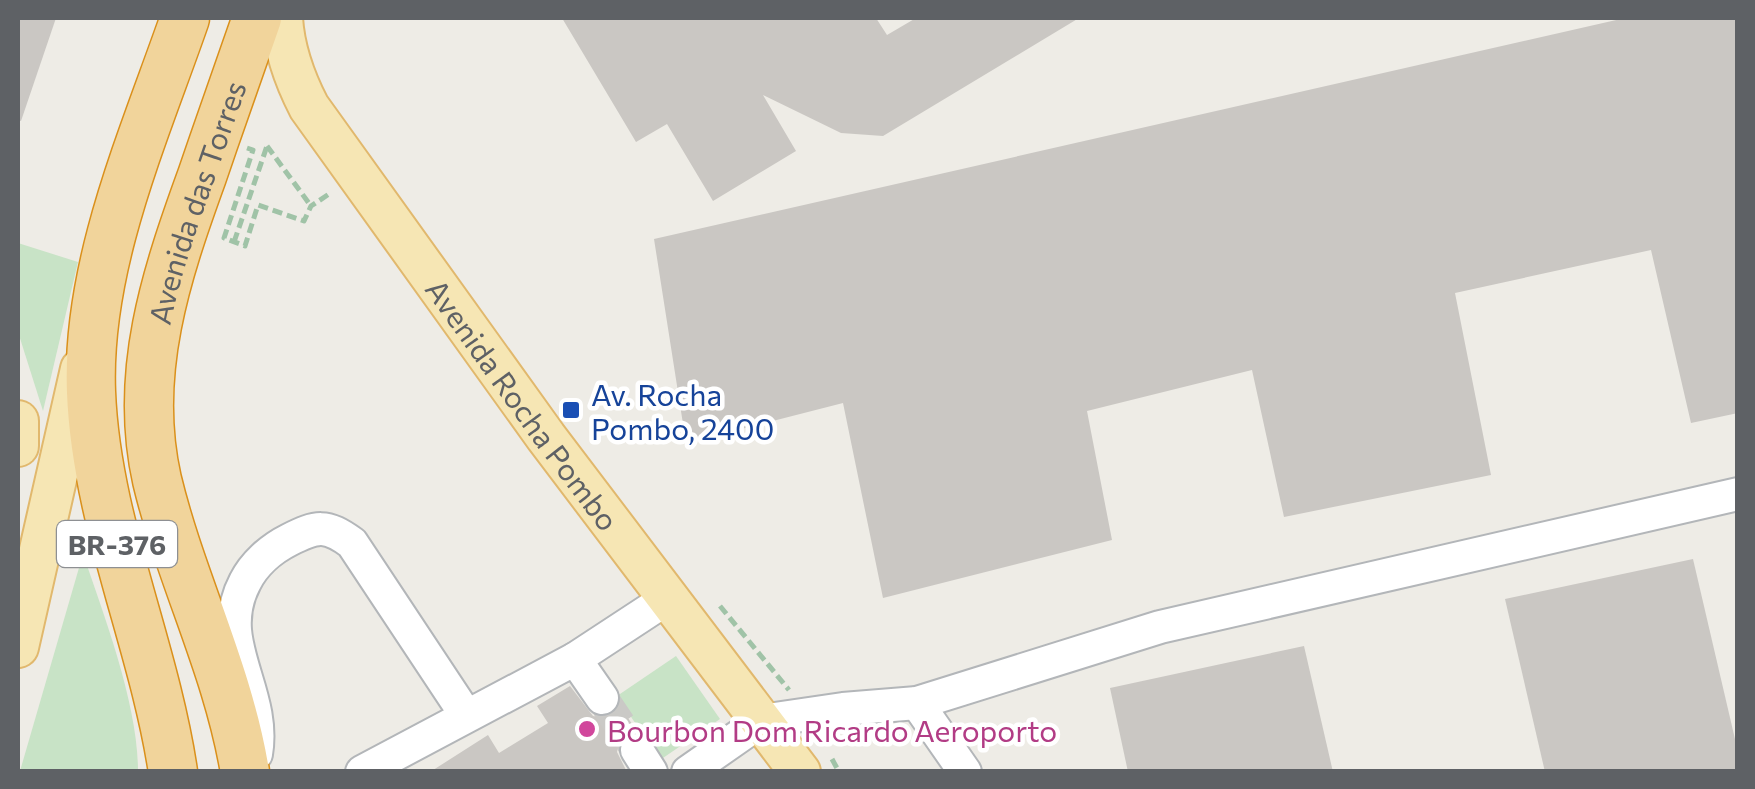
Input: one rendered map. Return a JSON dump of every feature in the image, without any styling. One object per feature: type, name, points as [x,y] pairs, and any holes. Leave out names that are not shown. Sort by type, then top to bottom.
[{"type":"highway","points":[[94,312],[107,248],[185,18]]},
{"type":"highway","name":"Avenida das Torres","points":[[246,772],[225,680],[168,521],[150,433],[148,391],[152,348],[172,258],[258,18]]},
{"type":"highway","name":"BR-376","points":[[94,312],[91,392],[98,459],[165,717],[173,772]]},
{"type":"main road","name":"Avenida Rocha Pombo","points":[[282,18],[288,56],[309,107],[546,437],[800,772]]},
{"type":"main road","points":[[18,646],[94,312]]},
{"type":"main road","points":[[18,421],[18,446]]},
{"type":"lane","points":[[688,772],[762,721],[918,703],[1160,627],[1738,494]]},
{"type":"lane","points":[[246,772],[257,750],[256,710],[233,630],[234,601],[251,570],[278,546],[315,527],[337,532],[352,543],[466,715]]},
{"type":"lane","points":[[362,772],[575,660],[668,598]]},
{"type":"lane","points":[[575,660],[602,698]]},
{"type":"lane","points":[[918,703],[965,772]]},
{"type":"path","points":[[234,242],[267,146],[311,206]]},
{"type":"path","points":[[244,147],[254,150],[224,238],[245,246],[258,205],[304,221],[311,206],[328,196]]},
{"type":"green space","points":[[18,243],[78,262],[43,411],[18,332]]},
{"type":"green space","points":[[83,554],[126,690],[138,771],[20,771]]},
{"type":"green space","points":[[676,656],[720,719],[660,760],[617,696]]},
{"type":"building","points":[[18,18],[56,18],[21,121],[18,120]]},
{"type":"building","points":[[562,18],[876,18],[887,35],[916,18],[1079,18],[883,136],[841,133],[763,95],[796,151],[713,201],[667,124],[636,142]]},
{"type":"building","points":[[1625,18],[1738,18],[1738,413],[1691,423],[1651,250],[1455,293],[1491,475],[1284,517],[1252,370],[1087,411],[1112,540],[883,598],[843,403],[686,443],[654,239]]},
{"type":"building","points":[[1693,559],[1738,752],[1738,772],[1545,772],[1505,599]]},
{"type":"building","points":[[1304,646],[1333,772],[1128,772],[1110,688]]},
{"type":"building","name":"Bourbon Dom Ricardo Aeroporto","points":[[570,686],[593,716],[605,718],[620,706],[636,730],[619,742],[617,752],[627,772],[430,772],[488,735],[499,753],[548,723],[537,706]]},
{"type":"tunnel","points":[[602,698],[637,750]]},
{"type":"place","name":"Av. Rocha Pombo, 2400","points":[[571,410]]},
{"type":"place","name":"Bourbon Dom Ricardo Aeroporto","points":[[587,729]]}]
